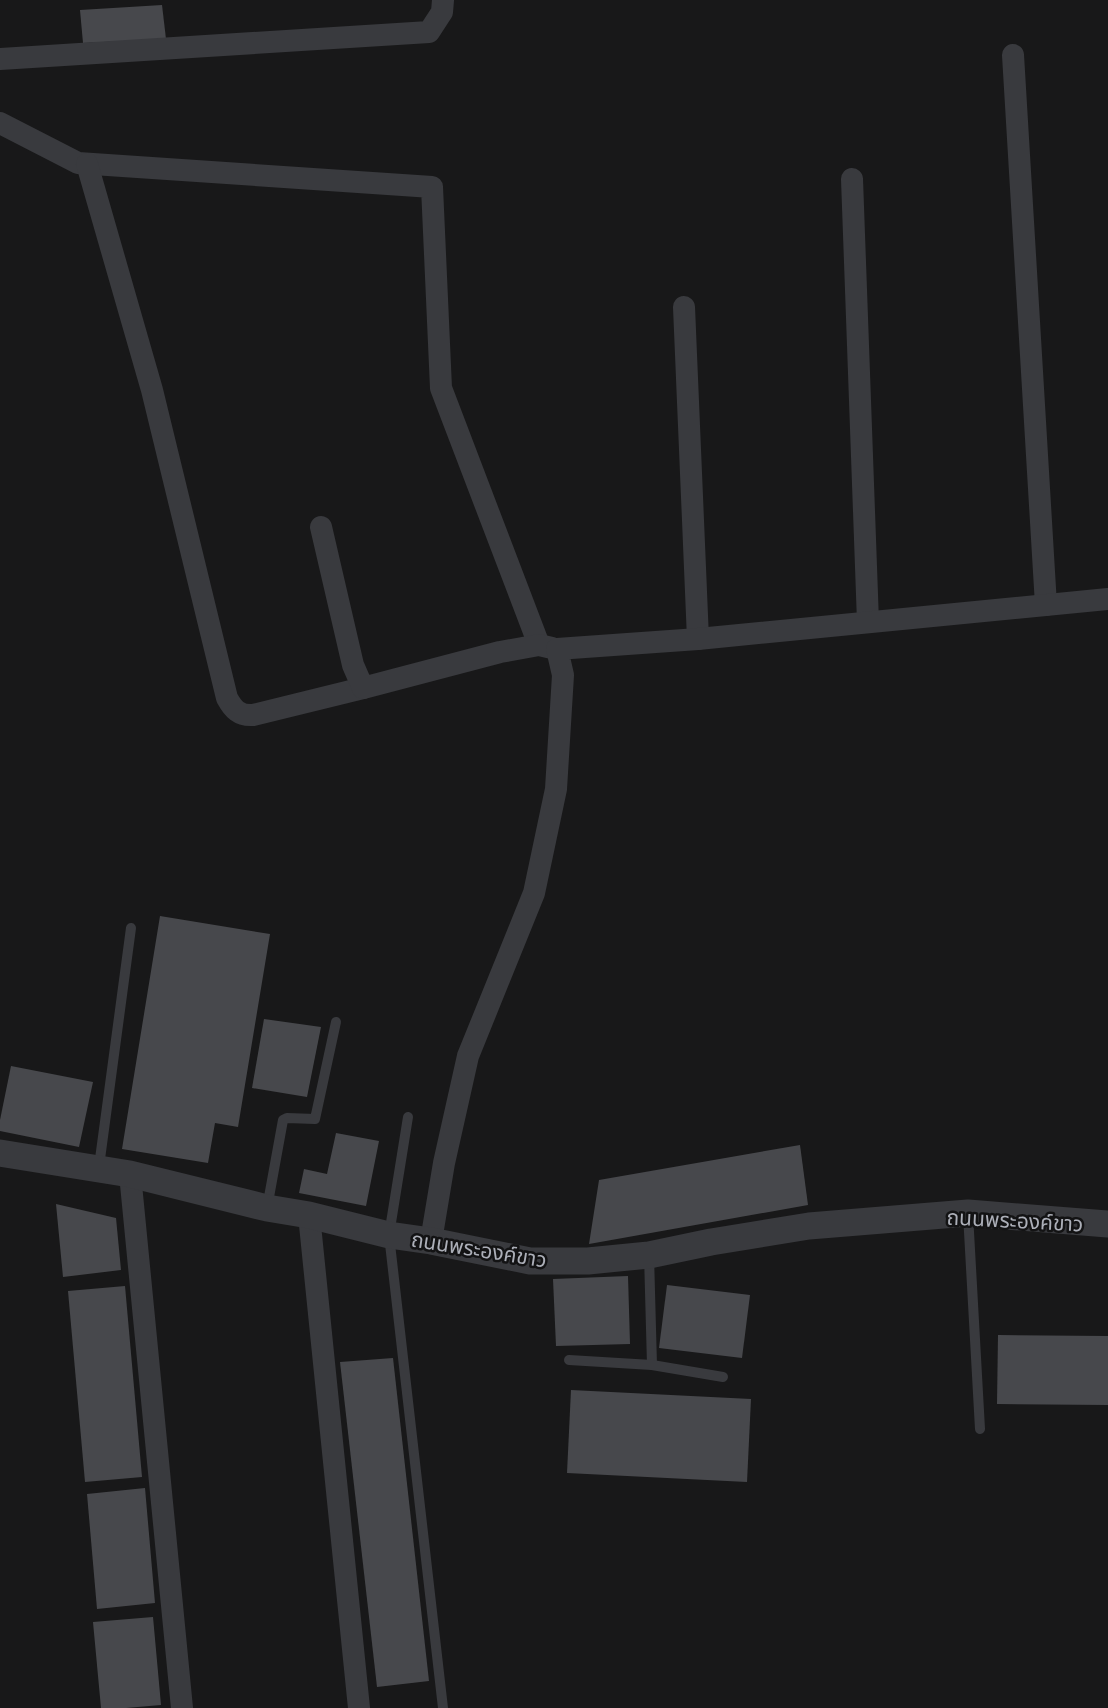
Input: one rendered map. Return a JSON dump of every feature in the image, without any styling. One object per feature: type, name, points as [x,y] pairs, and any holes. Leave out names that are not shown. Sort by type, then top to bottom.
[{"type":"street","points":[[0,59],[429,32],[442,12],[443,0]]},
{"type":"street","points":[[1013,55],[1046,605]]},
{"type":"street","points":[[0,123],[78,163],[432,187],[441,388],[548,647],[563,675],[556,789],[534,893],[468,1056],[444,1163],[431,1241]]},
{"type":"street","points":[[87,164],[152,390],[227,698],[237,712],[245,716],[500,652],[548,647],[698,639],[1108,598]]},
{"type":"street","points":[[852,178],[868,622]]},
{"type":"street","points":[[684,307],[698,639]]},
{"type":"street","points":[[321,526],[353,665],[363,688]]},
{"type":"street","name":"ถนนพระองค์ขาว","points":[[0,1153],[130,1174],[389,1235],[530,1261],[588,1261],[649,1255],[809,1226],[968,1213],[1108,1224]]},
{"type":"street","points":[[130,1174],[182,1708]]},
{"type":"street","points":[[309,1215],[359,1708]]},
{"type":"lane","points":[[101,1169],[100,1159],[131,928]]},
{"type":"lane","points":[[267,1208],[283,1120],[287,1118],[315,1119],[336,1022]]},
{"type":"lane","points":[[408,1117],[389,1235],[443,1708]]},
{"type":"lane","points":[[968,1213],[980,1429]]},
{"type":"lane","points":[[649,1255],[652,1365]]},
{"type":"lane","points":[[569,1360],[652,1365],[723,1377]]},
{"type":"building","points":[[162,5],[166,39],[83,43],[80,10]]},
{"type":"building","points":[[160,916],[270,934],[238,1127],[215,1123],[208,1163],[122,1149]]},
{"type":"building","points":[[264,1019],[321,1027],[307,1097],[252,1088]]},
{"type":"building","points":[[11,1066],[93,1082],[79,1147],[0,1131],[0,1120]]},
{"type":"building","points":[[336,1133],[379,1141],[366,1206],[299,1193],[304,1169],[327,1174]]},
{"type":"building","points":[[800,1145],[808,1205],[589,1244],[599,1180]]},
{"type":"building","points":[[56,1204],[116,1218],[121,1270],[63,1277]]},
{"type":"building","points":[[628,1276],[630,1344],[556,1346],[553,1279]]},
{"type":"building","points":[[667,1285],[750,1295],[742,1358],[659,1348]]},
{"type":"building","points":[[125,1286],[142,1477],[85,1482],[68,1291]]},
{"type":"building","points":[[998,1335],[1108,1336],[1108,1405],[997,1404]]},
{"type":"building","points":[[393,1358],[429,1681],[377,1687],[340,1362]]},
{"type":"building","points":[[571,1390],[751,1399],[747,1482],[567,1473]]},
{"type":"building","points":[[145,1488],[155,1603],[97,1609],[87,1494]]},
{"type":"building","points":[[153,1617],[161,1705],[101,1708],[93,1622]]}]
